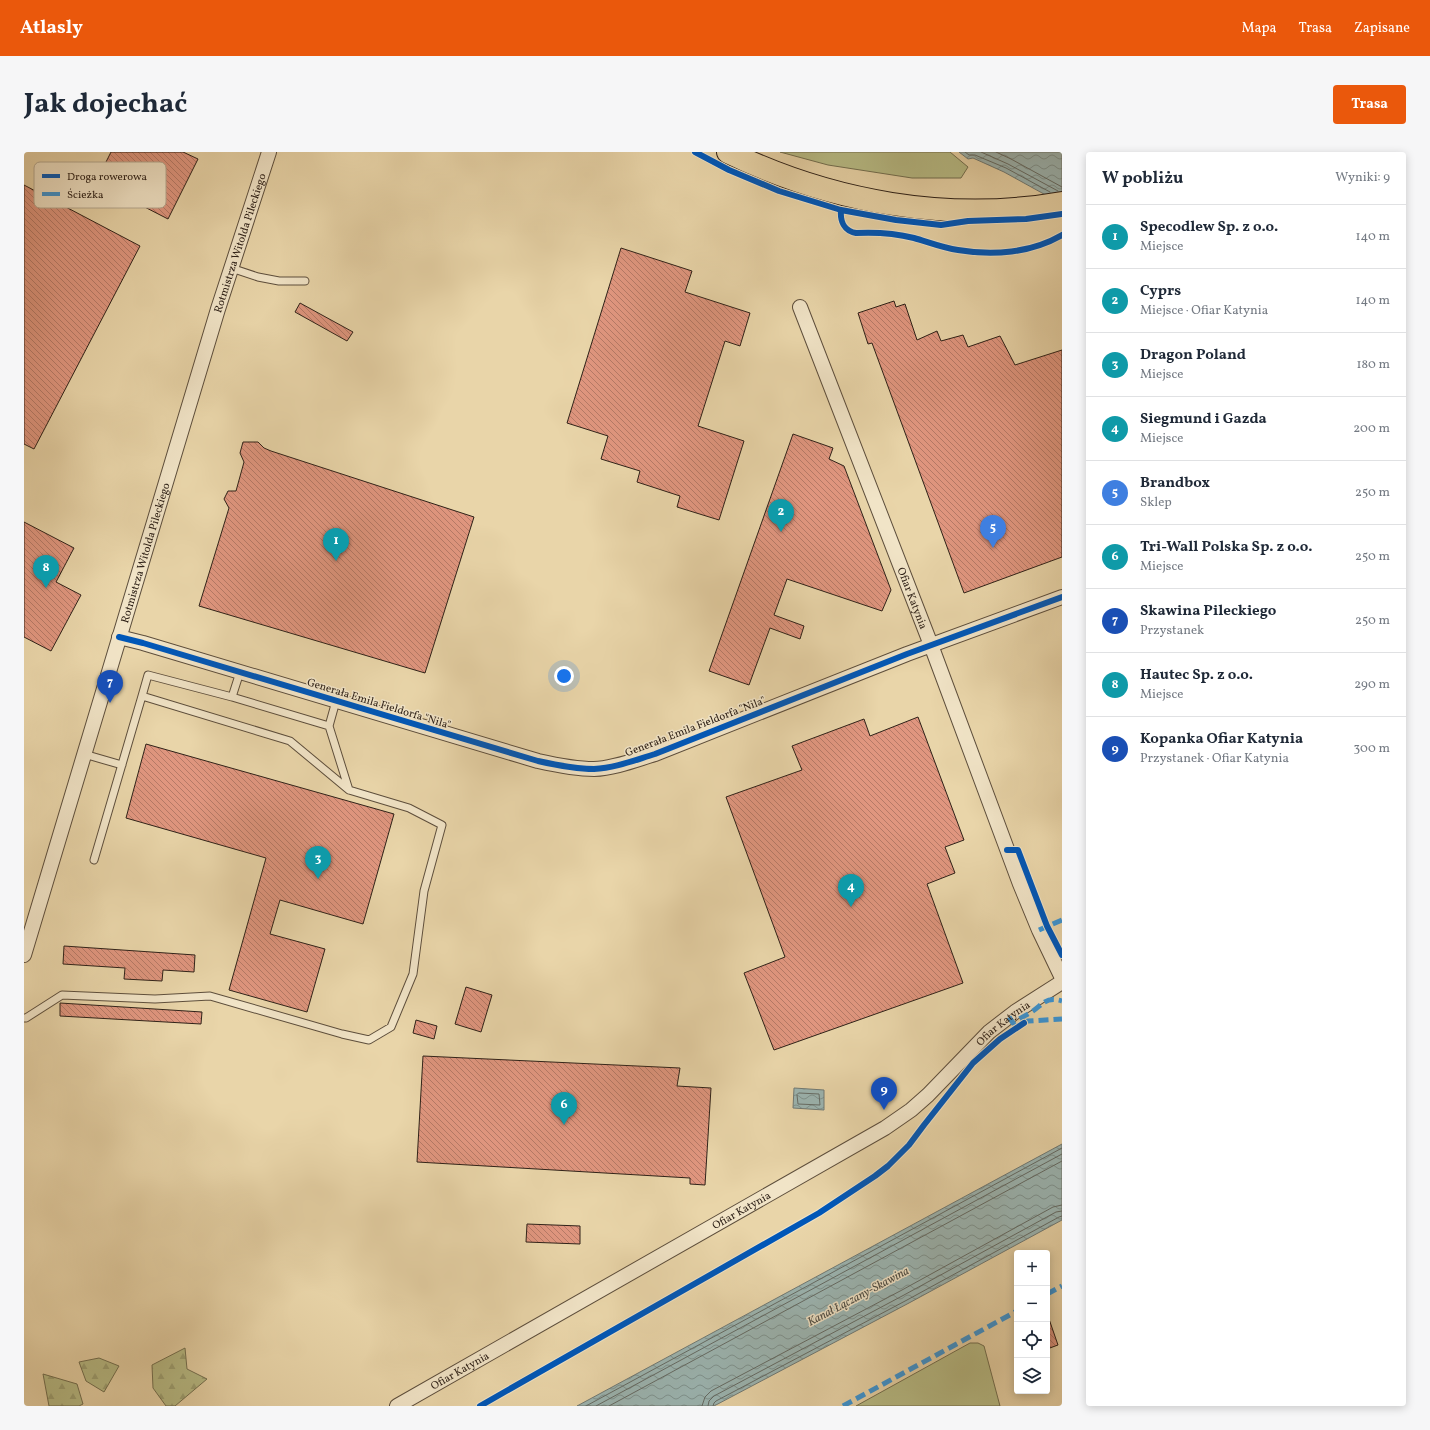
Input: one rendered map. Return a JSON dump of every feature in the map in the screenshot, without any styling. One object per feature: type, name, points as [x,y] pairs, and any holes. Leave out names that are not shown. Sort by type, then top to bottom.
[{"type":"main road","points":[[728,152],[748,162],[801,182],[862,199],[889,204],[934,210],[983,211],[1006,210],[1062,203]]},
{"type":"street","name":"Rotmistrza Witolda Pileckiego","points":[[24,955],[231,268],[269,152]]},
{"type":"street","name":"Ofiar Katynia","points":[[800,307],[931,645],[1020,884],[1039,930],[1062,978]]},
{"type":"street","name":"Generała Emila Fieldorfa \"Nila\"","points":[[119,637],[538,761],[594,769],[624,764],[655,754],[931,645],[1062,597]]},
{"type":"street","name":"Ofiar Katynia","points":[[397,1406],[885,1128],[911,1110],[928,1095],[989,1032],[1014,1012],[1062,982]]},
{"type":"lane","points":[[231,268],[258,277],[305,281]]},
{"type":"lane","points":[[232,697],[240,672]]},
{"type":"lane","points":[[94,860],[148,675],[232,697],[329,726]]},
{"type":"lane","points":[[24,1018],[62,995],[155,999],[210,996],[342,1034],[369,1040],[391,1028],[413,974],[424,891],[442,825],[409,808],[349,790],[290,742],[142,696]]},
{"type":"lane","points":[[336,701],[329,726],[349,790]]},
{"type":"lane","points":[[84,754],[122,765]]},
{"type":"green space","points":[[780,152],[950,152],[968,167],[961,178],[912,178],[828,165]]},
{"type":"green space","points":[[970,1343],[978,1343],[984,1346],[1000,1406],[856,1406]]},
{"type":"green space","points":[[185,1348],[187,1369],[207,1379],[175,1406],[166,1406],[153,1388],[152,1365]]},
{"type":"green space","points":[[99,1358],[119,1366],[104,1392],[86,1381],[79,1362]]},
{"type":"green space","points":[[43,1374],[77,1384],[83,1404],[79,1406],[49,1406]]},
{"type":"water","points":[[959,152],[1062,152],[1062,204],[1004,172],[973,158],[968,159]]},
{"type":"water","points":[[794,1088],[824,1090],[824,1110],[793,1108]]},
{"type":"water","name":"Kanał Łączany-Skawina","points":[[1062,1144],[1062,1220],[909,1303],[714,1406],[577,1406]]},
{"type":"building","points":[[111,152],[183,152],[198,159],[168,219],[147,208],[166,208],[166,162],[106,162]]},
{"type":"building","points":[[24,185],[34,190],[34,208],[68,208],[140,246],[34,449],[24,444]]},
{"type":"building","points":[[621,248],[692,271],[685,292],[750,313],[740,346],[725,341],[698,426],[744,441],[719,520],[677,507],[680,496],[637,482],[640,471],[601,459],[608,436],[567,423]]},
{"type":"building","points":[[894,301],[896,307],[905,304],[917,340],[937,331],[941,341],[963,335],[968,347],[1000,336],[1015,365],[1062,350],[1062,557],[964,593],[872,343],[868,344],[858,313]]},
{"type":"building","points":[[300,303],[353,332],[347,341],[295,312]]},
{"type":"building","points":[[793,434],[833,448],[829,459],[844,466],[891,590],[882,611],[787,579],[774,615],[804,626],[800,639],[770,628],[749,685],[709,671]]},
{"type":"building","points":[[243,442],[258,442],[264,448],[271,451],[474,517],[425,673],[199,606],[229,508],[224,499],[228,491],[236,491],[244,462],[240,453]]},
{"type":"building","points":[[24,522],[74,548],[56,582],[81,595],[51,651],[24,637]]},
{"type":"building","points":[[918,717],[964,840],[945,847],[955,873],[927,884],[963,983],[774,1050],[744,973],[785,957],[726,797],[802,770],[792,746],[864,719],[870,736]]},
{"type":"building","points":[[146,744],[394,814],[363,924],[280,900],[270,934],[325,949],[307,1012],[229,990],[266,858],[126,818]]},
{"type":"building","points":[[64,946],[195,955],[194,972],[163,970],[162,981],[124,979],[125,968],[63,964]]},
{"type":"building","points":[[466,987],[492,995],[481,1032],[455,1024]]},
{"type":"building","points":[[60,1003],[202,1012],[201,1024],[60,1016]]},
{"type":"building","points":[[416,1020],[437,1026],[434,1039],[413,1033]]},
{"type":"building","points":[[423,1056],[680,1068],[677,1086],[711,1088],[705,1185],[690,1184],[690,1178],[417,1162]]},
{"type":"building","points":[[527,1224],[580,1226],[580,1244],[526,1242]]},
{"type":"building","points":[[1050,1322],[1058,1345],[1050,1348]]},
{"type":"marked path","points":[[1039,930],[1062,920]]},
{"type":"marked path","points":[[1009,1017],[1013,1023],[1048,1000],[1062,1001]]},
{"type":"marked path","points":[[1024,1023],[1028,1021],[1062,1019]]},
{"type":"marked path","points":[[1050,1292],[1062,1286]]},
{"type":"marked path","points":[[843,1406],[1014,1313]]},
{"type":"cycle path","points":[[695,152],[729,170],[779,191],[841,210],[896,220],[941,225],[968,221],[1026,219],[1062,214]]},
{"type":"cycle path","points":[[841,210],[842,222],[846,228],[852,232],[899,235],[947,248],[971,252],[1012,252],[1038,246],[1062,235]]},
{"type":"cycle path","points":[[119,637],[538,761],[573,768],[594,769],[617,765],[655,754],[907,654],[1062,597]]},
{"type":"cycle path","points":[[1007,850],[1018,850],[1047,926],[1062,955]]},
{"type":"cycle path","points":[[480,1406],[819,1213],[875,1176],[888,1166],[909,1145],[973,1063],[1000,1039],[1024,1023]]},
{"type":"place","name":"Cyprs","points":[[781,532]]},
{"type":"place","name":"Brandbox","points":[[993,548]]},
{"type":"place","name":"Specodlew Sp. z o.o.","points":[[336,561]]},
{"type":"place","name":"Hautec Sp. z o.o.","points":[[46,588]]},
{"type":"place","name":"Skawina Pileckiego","points":[[110,703]]},
{"type":"place","name":"Dragon Poland","points":[[318,879]]},
{"type":"place","name":"Siegmund i Gazda","points":[[851,907]]},
{"type":"place","name":"Kopanka Ofiar Katynia","points":[[884,1110]]},
{"type":"place","name":"Tri-Wall Polska Sp. z o.o.","points":[[564,1125]]}]
